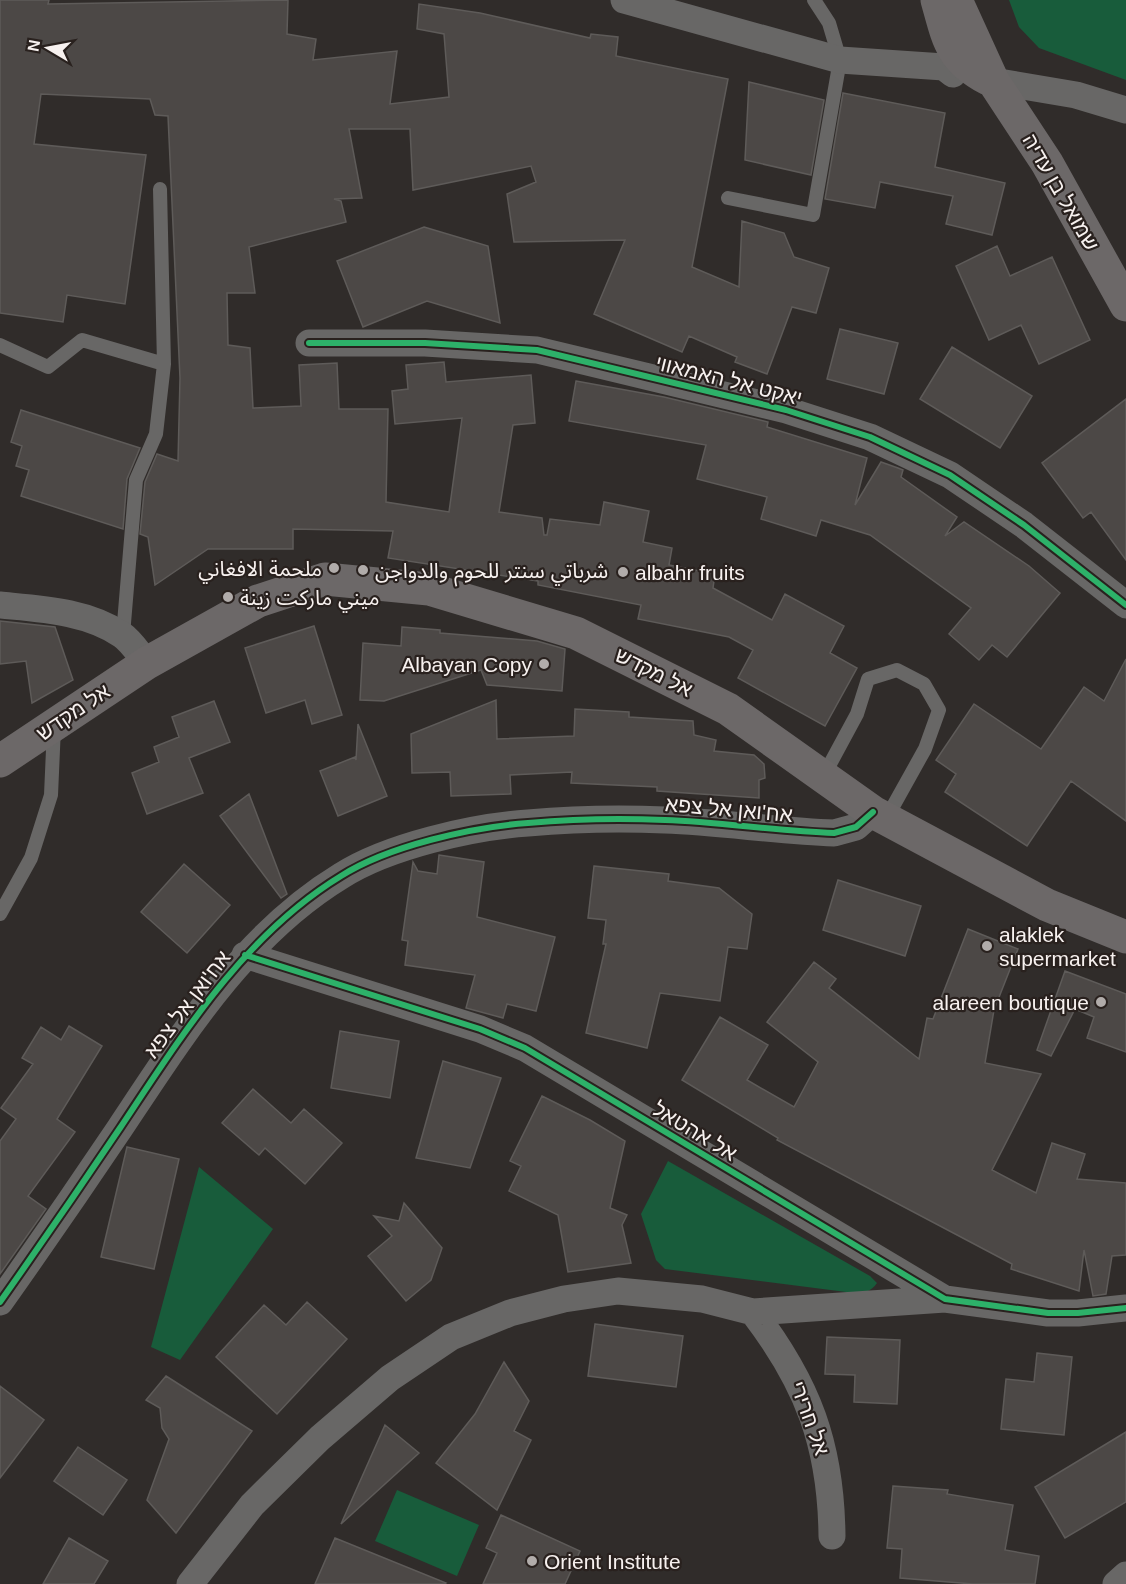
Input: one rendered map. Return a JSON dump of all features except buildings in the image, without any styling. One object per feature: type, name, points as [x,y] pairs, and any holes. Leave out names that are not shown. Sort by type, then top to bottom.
[{"type":"main road","name":"שמואל בן עדיה","points":[[937,0],[951,48],[971,70],[992,80]]},
{"type":"main road","name":"שמואל בן עדיה","points":[[956,0],[992,80],[1047,163],[1126,305]]},
{"type":"main road","name":"אל מקדש","points":[[0,761],[147,663],[258,600],[325,579],[429,589],[576,633],[728,709],[879,815],[1047,905],[1126,938]]},
{"type":"street","points":[[624,0],[840,60],[861,73],[924,79],[953,74],[1076,95],[1126,110]]},
{"type":"street","name":"יאקט אל האמאווי","points":[[309,343],[425,343],[537,350],[797,413],[870,437],[950,475],[1024,525],[1126,605]]},
{"type":"street","points":[[0,604],[56,610],[93,621],[123,635],[147,663]]},
{"type":"street","name":"אח'ואן אל צפא","points":[[0,1302],[180,1038],[245,955],[292,910],[343,874],[400,850],[463,833],[525,823],[608,819],[667,820],[834,833],[855,827],[879,815]]},
{"type":"street","name":"אל אהטאל","points":[[245,955],[480,1029],[525,1048],[945,1299],[1048,1313],[1078,1313],[1126,1308]]},
{"type":"street","points":[[190,1584],[252,1505],[320,1438],[390,1378],[451,1337],[510,1313],[564,1299],[618,1291],[702,1299],[753,1312],[823,1305],[945,1299]]},
{"type":"street","name":"אל חרירי","points":[[753,1312],[782,1349],[809,1407],[824,1451],[831,1494],[832,1536]]},
{"type":"street","points":[[1116,1584],[1126,1575]]},
{"type":"lane","points":[[728,198],[813,215],[840,60],[829,23],[814,0]]},
{"type":"lane","points":[[123,635],[136,480],[156,434],[164,364],[160,189]]},
{"type":"lane","points":[[0,345],[48,367],[82,340],[164,364]]},
{"type":"lane","points":[[823,777],[857,714],[868,679],[897,670],[924,684],[939,710],[925,749],[879,815]]},
{"type":"lane","points":[[0,914],[31,858],[51,795],[54,724]]},
{"type":"green space","points":[[1009,0],[1126,0],[1126,80],[1039,48],[1019,27]]},
{"type":"green space","points":[[668,1161],[870,1276],[877,1283],[867,1291],[854,1293],[665,1269],[656,1260],[641,1214]]},
{"type":"green space","points":[[199,1167],[273,1229],[180,1360],[151,1347]]},
{"type":"green space","points":[[397,1490],[479,1525],[457,1576],[375,1541]]},
{"type":"cycle path","points":[[309,343],[425,343],[537,350],[786,410],[870,437],[950,475],[1024,525],[1126,605]]},
{"type":"cycle path","points":[[0,1302],[217,989],[274,927],[306,900],[360,865],[431,840],[506,825],[579,820],[648,819],[834,833],[856,827],[873,812]]},
{"type":"cycle path","points":[[245,955],[480,1029],[525,1048],[945,1299],[1048,1313],[1078,1313],[1126,1308]]},
{"type":"place","name":"ملحمة الافغاني","points":[[334,568]]},
{"type":"place","name":"شرباتي سنتر للحوم والدواجن","points":[[363,570]]},
{"type":"place","name":"albahr fruits","points":[[623,572]]},
{"type":"place","name":"ميني ماركت زينة","points":[[228,597]]},
{"type":"place","name":"Albayan Copy","points":[[544,664]]},
{"type":"place","name":"alaklek supermarket","points":[[987,946]]},
{"type":"place","name":"alareen boutique","points":[[1101,1002]]},
{"type":"place","name":"Orient Institute","points":[[532,1561]]}]
